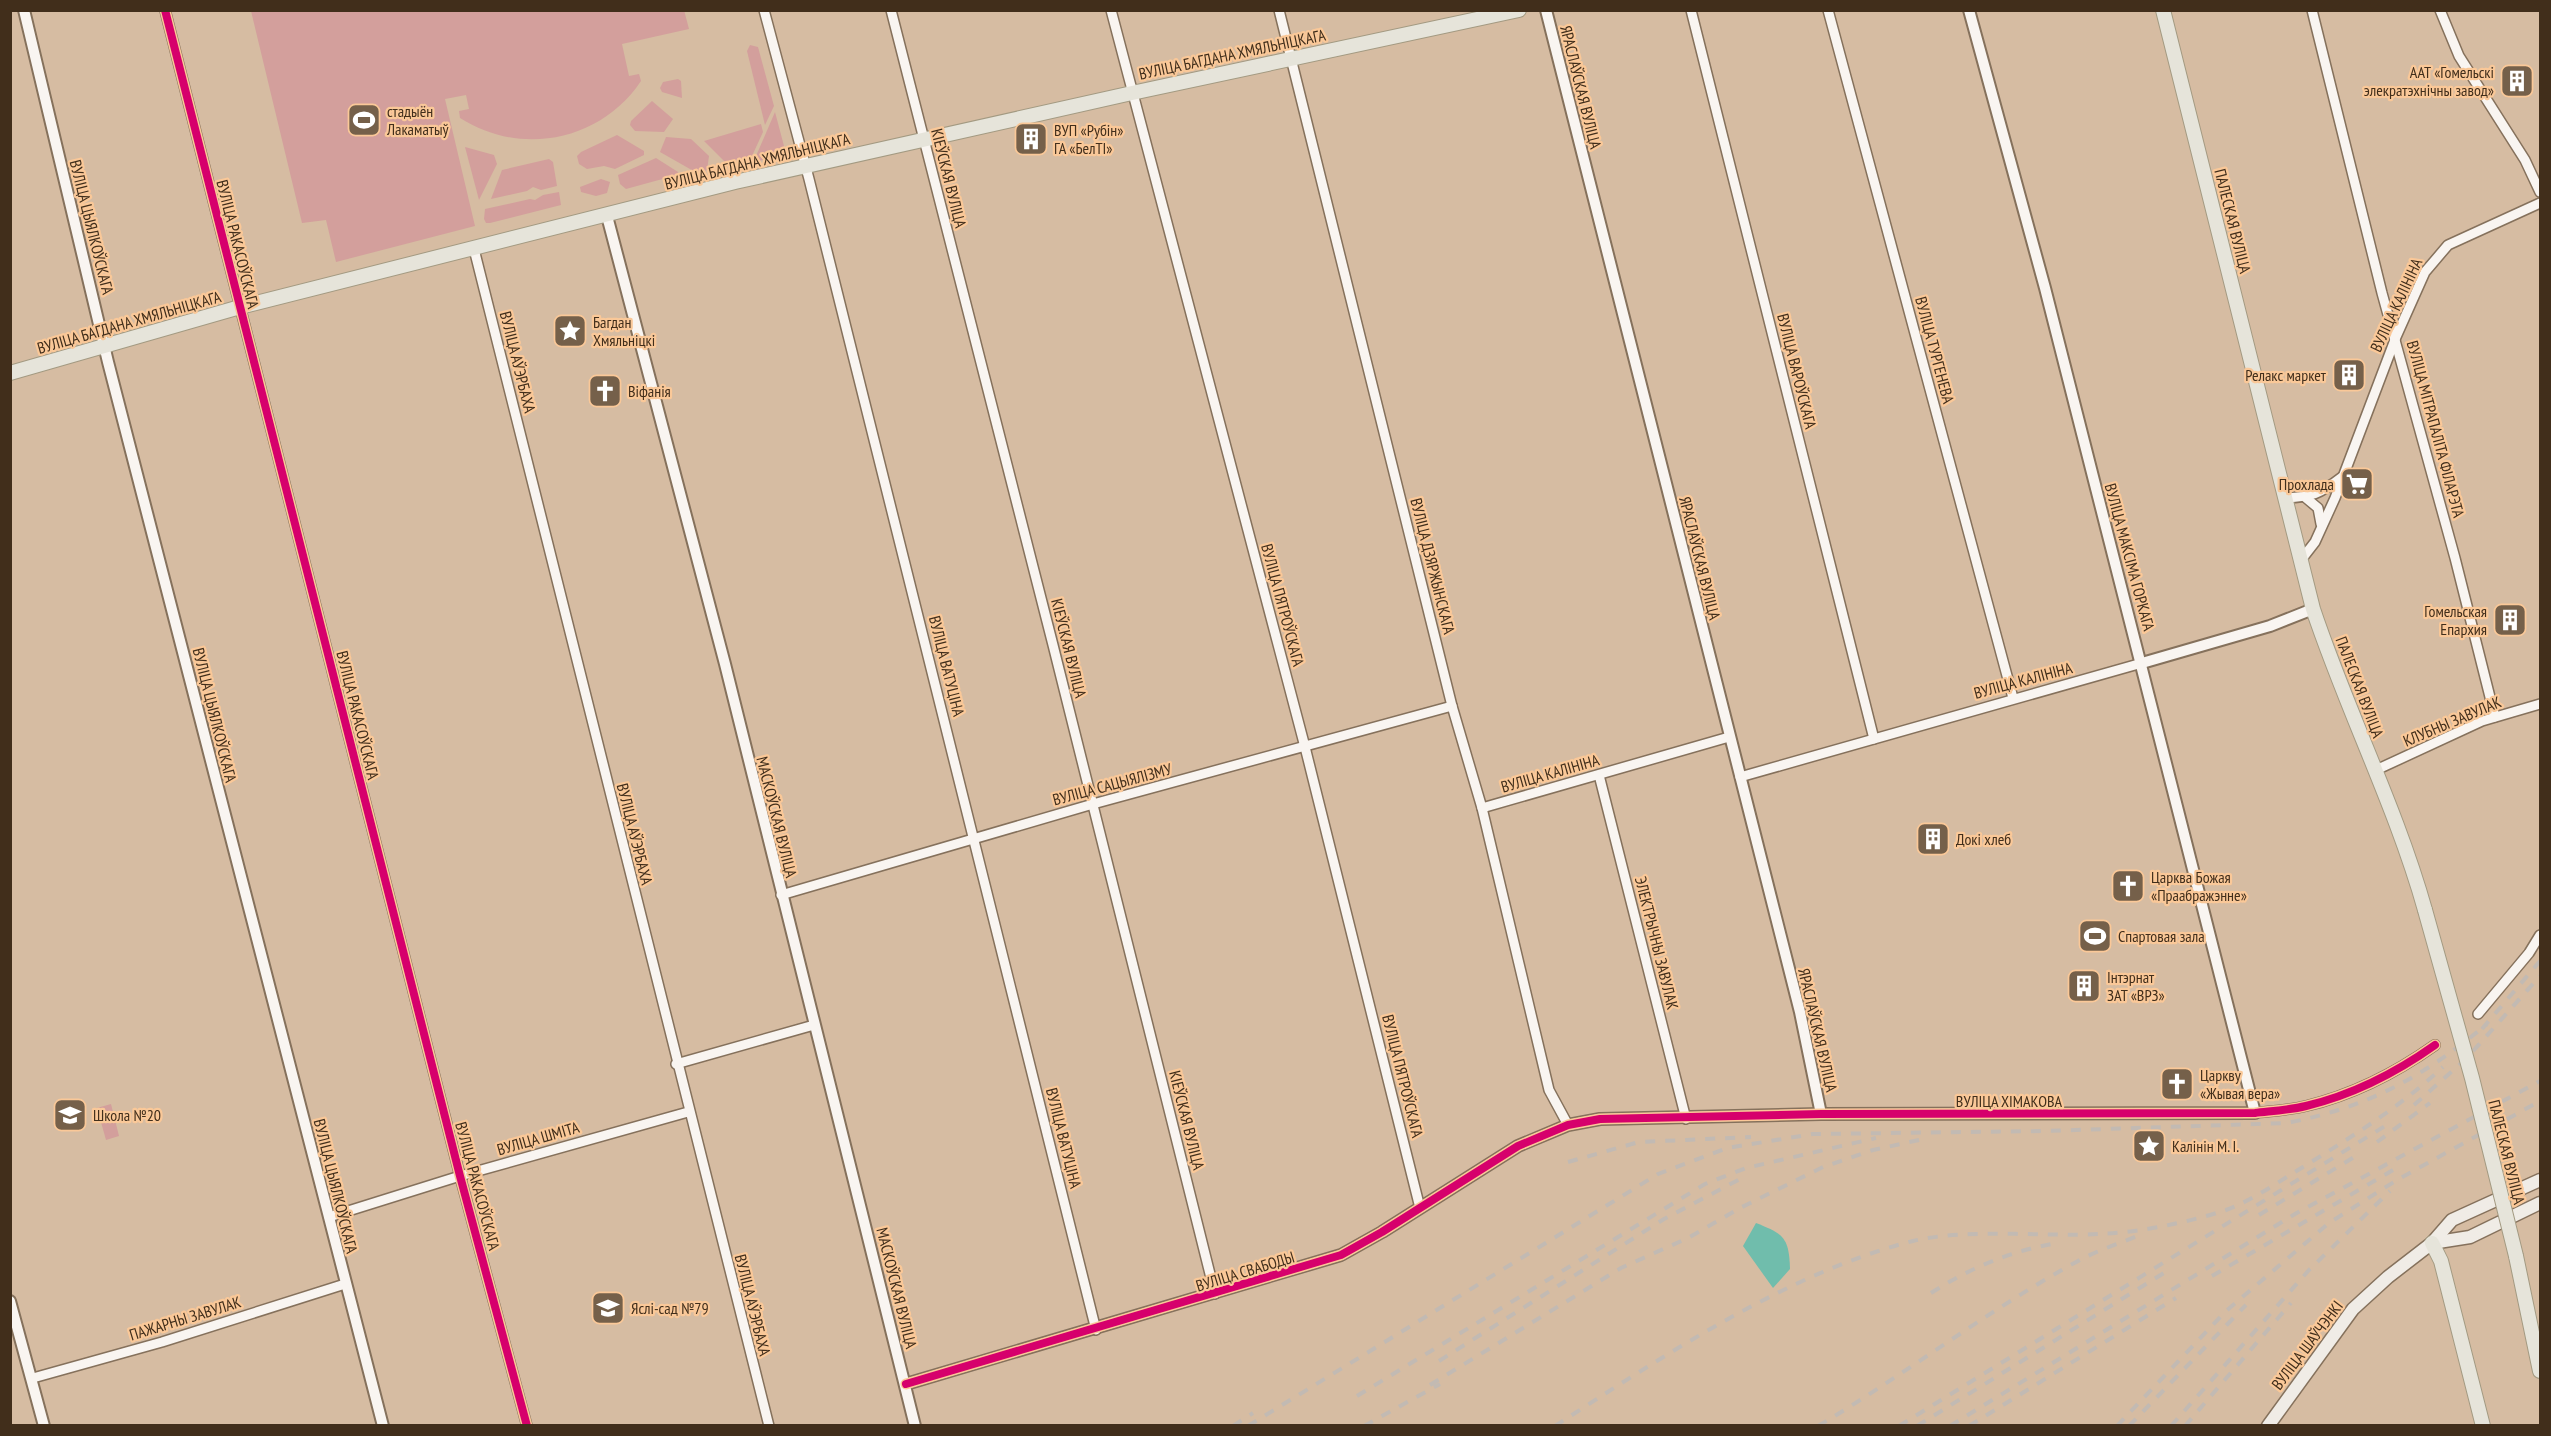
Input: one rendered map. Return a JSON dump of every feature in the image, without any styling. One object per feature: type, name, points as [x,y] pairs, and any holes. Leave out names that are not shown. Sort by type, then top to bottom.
[{"type":"main road","name":"ВУЛІЦА БАГДАНА ХМЯЛЬНІЦКАГА","points":[[10,373],[240,307],[805,165],[1519,10]]},
{"type":"main road","name":"ПАЛЕСКАЯ ВУЛІЦА","points":[[2163,10],[2313,609],[2332,665],[2413,869],[2472,1078],[2516,1256],[2541,1371]]},
{"type":"main road","name":"ВУЛІЦА ШАЎЧЭНКІ","points":[[2268,1425],[2353,1309],[2388,1277],[2432,1243],[2452,1220],[2541,1180]]},
{"type":"main road","name":"ВУЛІЦА ШАЎЧЭНКІ","points":[[2432,1243],[2470,1237],[2541,1203]]},
{"type":"main road","points":[[2432,1243],[2441,1261],[2483,1425]]},
{"type":"street","name":"ВУЛІЦА ЦЫЯЛКОЎСКАГА","points":[[24,10],[105,346],[383,1425]]},
{"type":"street","name":"ВУЛІЦА РАКАСОЎСКАГА","points":[[165,10],[460,1176],[526,1425]]},
{"type":"street","name":"ВУЛІЦА ВАТУЦІНА","points":[[764,10],[805,165],[1096,1330]]},
{"type":"street","name":"КІЕЎСКАЯ ВУЛІЦА","points":[[891,10],[1215,1294]]},
{"type":"street","name":"ВУЛІЦА ПЯТРОЎСКАГА","points":[[1111,10],[1305,747],[1420,1208]]},
{"type":"street","name":"ВУЛІЦА ДЗЯРЖЫНСКАГА","points":[[1279,10],[1452,706],[1482,808],[1549,1090],[1568,1125]]},
{"type":"street","name":"ЯРАСЛАЎСКАЯ ВУЛІЦА","points":[[1546,10],[1800,1012],[1821,1114]]},
{"type":"street","name":"ВУЛІЦА ВАРОЎСКАГА","points":[[1691,10],[1874,739]]},
{"type":"street","name":"ВУЛІЦА ТУРГЕНЕВА","points":[[1828,10],[2013,698]]},
{"type":"street","name":"ВУЛІЦА МАКСІМА ГОРКАГА","points":[[1969,10],[2142,663],[2255,1113]]},
{"type":"street","name":"ВУЛІЦА МІТРАПАЛІТА ФІЛАРЭТА","points":[[2312,10],[2382,293],[2396,337],[2494,717]]},
{"type":"street","points":[[2440,10],[2459,56],[2524,160],[2541,192]]},
{"type":"street","name":"ВУЛІЦА КАЛІНІНА","points":[[2301,560],[2315,542],[2335,498],[2396,337],[2425,272],[2440,252],[2463,237],[2541,203]]},
{"type":"street","name":"МАСКОЎСКАЯ ВУЛІЦА","points":[[607,216],[725,664],[915,1425]]},
{"type":"street","name":"ВУЛІЦА АЎЭРБАХА","points":[[474,249],[688,1112],[769,1425]]},
{"type":"street","points":[[2284,498],[2307,498],[2325,490],[2342,477]]},
{"type":"street","points":[[2307,498],[2318,508],[2321,525]]},
{"type":"street","name":"ВУЛІЦА КАЛІНІНА","points":[[1740,777],[2270,626],[2313,609]]},
{"type":"street","name":"КЛУБНЫ ЗАВУЛАК","points":[[2376,771],[2494,717],[2541,704]]},
{"type":"street","name":"ВУЛІЦА САЦЫЯЛІЗМУ","points":[[781,895],[1093,804],[1452,706]]},
{"type":"street","name":"ВУЛІЦА КАЛІНІНА","points":[[1482,808],[1729,737]]},
{"type":"street","name":"ЭЛЕКТРЫЧНЫ ЗАВУЛАК","points":[[1599,775],[1686,1119]]},
{"type":"street","points":[[2478,1014],[2529,953],[2541,935]]},
{"type":"street","points":[[676,1064],[814,1025]]},
{"type":"street","name":"ВУЛІЦА ХІМАКОВА","points":[[1568,1125],[1600,1119],[1686,1119],[1821,1114],[2255,1113],[2305,1107],[2352,1090],[2404,1067],[2435,1045]]},
{"type":"street","name":"ВУЛІЦА ШМІТА","points":[[329,1217],[460,1176],[688,1112]]},
{"type":"street","name":"ВУЛІЦА СВАБОДЫ","points":[[906,1384],[1096,1330],[1341,1255],[1518,1146],[1568,1125]]},
{"type":"street","name":"ПАЖАРНЫ ЗАВУЛАК","points":[[33,1378],[162,1342],[345,1284]]},
{"type":"street","points":[[11,1306],[33,1378],[44,1425]]},
{"type":"shaded area","name":"стадыён Лакаматыў","points":[[684,10],[689,29],[622,44],[629,76],[639,74],[641,81],[624,101],[604,118],[582,129],[558,137],[534,139],[508,137],[484,130],[460,118],[459,111],[469,109],[466,95],[445,99],[475,226],[336,262],[326,220],[302,223],[251,11]]},
{"type":"shaded area","points":[[750,45],[758,47],[774,106],[765,125],[747,51]]},
{"type":"shaded area","points":[[678,79],[681,81],[682,98],[662,92],[660,88],[663,82]]},
{"type":"shaded area","points":[[652,101],[673,119],[664,132],[635,131],[630,125],[631,121]]},
{"type":"shaded area","points":[[775,112],[784,146],[782,150],[775,151],[772,157],[753,163]]},
{"type":"shaded area","points":[[761,124],[763,132],[752,156],[726,163],[704,141]]},
{"type":"shaded area","points":[[617,135],[644,151],[644,155],[615,169],[604,166],[587,169],[579,164],[577,156],[581,152]]},
{"type":"shaded area","points":[[666,137],[691,139],[709,156],[707,170],[697,173],[660,152]]},
{"type":"shaded area","points":[[465,147],[494,155],[497,164],[479,200]]},
{"type":"shaded area","points":[[656,158],[678,172],[677,175],[626,189],[620,184],[618,175]]},
{"type":"shaded area","points":[[549,159],[553,162],[557,186],[541,190],[533,187],[527,191],[491,199],[502,170]]},
{"type":"shaded area","points":[[601,179],[610,182],[607,193],[596,196],[581,192],[580,187]]},
{"type":"shaded area","points":[[559,192],[561,205],[490,223],[486,223],[484,219],[485,209],[530,199],[535,200],[543,195]]},
{"type":"shaded area","points":[[111,1104],[119,1136],[106,1140],[97,1108]]},
{"type":"water","points":[[1756,1223],[1779,1234],[1788,1250],[1790,1269],[1773,1288],[1743,1246]]},
{"type":"railway","points":[[2482,1029],[2540,961]]},
{"type":"railway","points":[[2414,1105],[2466,1059],[2540,976]]},
{"type":"railway","points":[[1248,1426],[1658,1174],[1727,1148],[1813,1134],[2047,1131],[2287,1123],[2344,1108],[2394,1087],[2440,1060],[2487,1024]]},
{"type":"railway","points":[[1555,1426],[1728,1319],[1820,1273],[1866,1255],[1934,1237],[1981,1234],[2116,1233],[2163,1226],[2226,1210],[2265,1190],[2358,1132],[2393,1108],[2443,1067]]},
{"type":"railway","points":[[1950,1426],[2295,1214],[2540,1081]]},
{"type":"railway","points":[[2117,1426],[2225,1312],[2329,1223],[2397,1180],[2540,1101]]},
{"type":"railway","points":[[2377,1142],[2430,1103]]},
{"type":"railway","points":[[1899,1426],[2385,1126]]},
{"type":"railway","points":[[1568,1162],[1639,1142],[1751,1137]]},
{"type":"railway","points":[[1357,1396],[1705,1184],[1746,1168],[1876,1138]]},
{"type":"railway","points":[[1430,1385],[1621,1268],[1688,1238],[1740,1208],[1823,1167],[1873,1150],[1928,1138]]},
{"type":"railway","points":[[2259,1215],[2359,1154]]},
{"type":"railway","points":[[2212,1276],[2393,1170]]},
{"type":"railway","points":[[1439,1361],[1664,1219],[1742,1178]]},
{"type":"railway","points":[[2171,1426],[2309,1270],[2390,1191]]},
{"type":"railway","points":[[1818,1426],[2045,1280],[2086,1257],[2142,1234]]},
{"type":"railway","points":[[1931,1293],[1991,1262],[2040,1246],[2057,1243]]},
{"type":"railway","points":[[1917,1426],[2167,1271]]},
{"type":"railway","points":[[1969,1426],[2176,1298]]},
{"type":"railway","points":[[2185,1426],[2291,1303]]},
{"type":"railway","points":[[2129,1426],[2246,1305]]},
{"type":"railway","points":[[1364,1426],[1440,1384]]},
{"type":"railway","points":[[1233,1426],[1253,1413]]},
{"type":"cycle path","points":[[165,10],[460,1176],[527,1426]]},
{"type":"cycle path","points":[[906,1384],[1341,1255],[1382,1232],[1518,1146],[1568,1125],[1600,1119],[1821,1114],[2255,1113],[2300,1107],[2340,1096],[2390,1073],[2435,1045]]},
{"type":"place","name":"ААТ «Гомельскі элекратэхнічны завод»","points":[[2517,81]]},
{"type":"place","name":"стадыён Лакаматыў","points":[[364,120]]},
{"type":"place","name":"ВУП «Рубін» ГА «БелТІ»","points":[[1031,139]]},
{"type":"place","name":"Багдан Хмяльніцкі","points":[[570,331]]},
{"type":"place","name":"Релакс маркет","points":[[2349,375]]},
{"type":"place","name":"Віфанія","points":[[605,391]]},
{"type":"place","name":"Прохлада","points":[[2357,484]]},
{"type":"place","name":"Гомельская Епархия","points":[[2510,620]]},
{"type":"place","name":"Докі хлеб","points":[[1933,839]]},
{"type":"place","name":"Царква Божая «Праабражэнне»","points":[[2128,886]]},
{"type":"place","name":"Спартовая зала","points":[[2095,936]]},
{"type":"place","name":"Інтэрнат ЗАТ «ВРЗ»","points":[[2084,986]]},
{"type":"place","name":"Царкву «Жывая вера»","points":[[2177,1084]]},
{"type":"place","name":"Школа №20","points":[[70,1115]]},
{"type":"place","name":"Калінін М. І.","points":[[2149,1146]]},
{"type":"place","name":"Яслі-сад №79","points":[[608,1308]]}]
